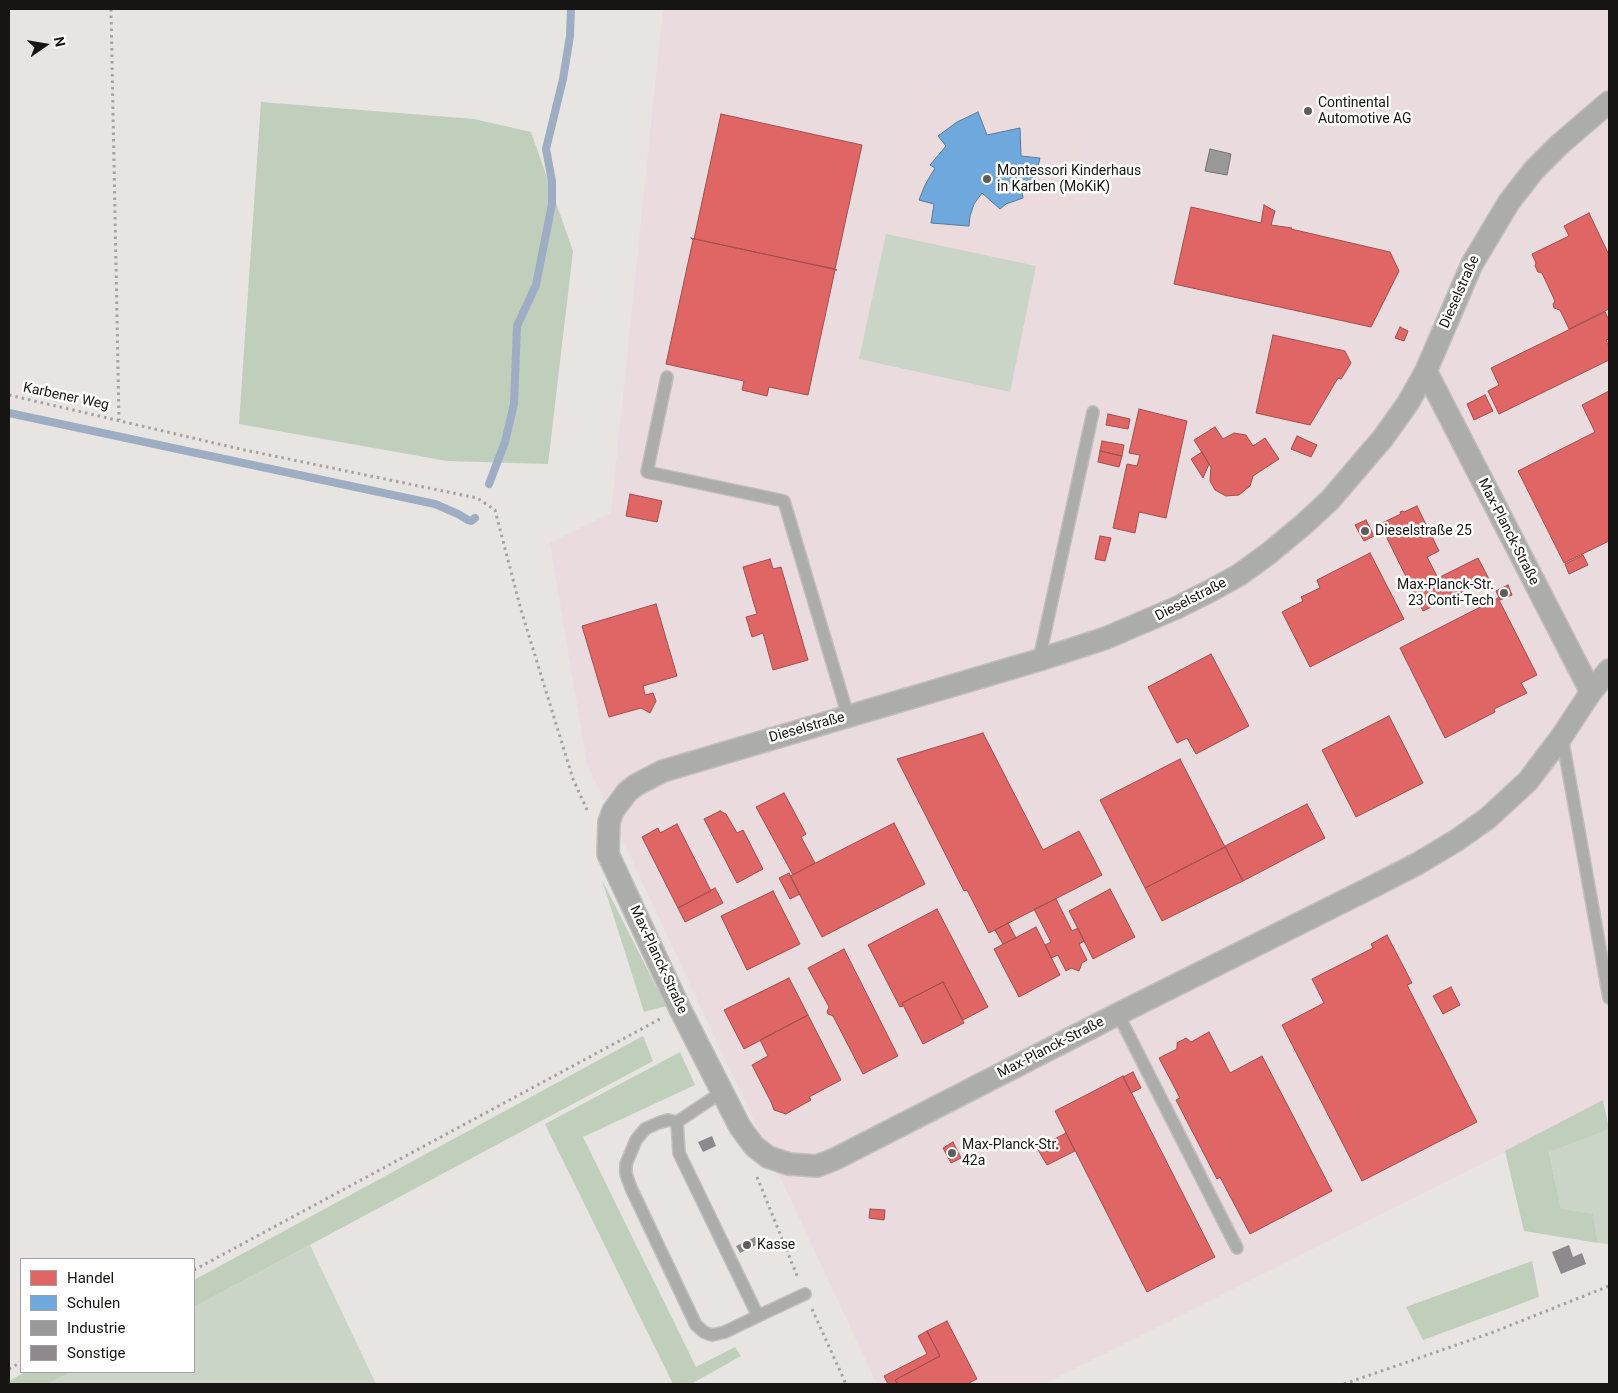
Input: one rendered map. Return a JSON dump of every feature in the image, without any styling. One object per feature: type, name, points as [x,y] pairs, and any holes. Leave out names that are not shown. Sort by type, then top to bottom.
[{"type":"street","name":"Dieselstraße","points":[[608,854],[609,822],[613,811],[627,792],[646,779],[663,771],[1039,660],[1106,638],[1176,608],[1239,575],[1268,554],[1330,500],[1393,424],[1426,371],[1472,264],[1509,202],[1534,170],[1559,145],[1609,102]]},
{"type":"street","name":"Max-Planck-Straße","points":[[1426,371],[1591,692]]},
{"type":"street","name":"Max-Planck-Straße","points":[[608,854],[680,1008],[740,1127],[754,1146],[768,1157],[789,1164],[817,1166],[835,1159],[1417,864],[1457,840],[1488,818],[1522,788],[1546,758],[1591,692],[1609,670]]},
{"type":"lane","points":[[668,377],[648,472],[784,501],[848,716]]},
{"type":"lane","points":[[1039,660],[1093,412]]},
{"type":"lane","points":[[1562,736],[1609,998]]},
{"type":"lane","points":[[1118,1014],[1238,1248]]},
{"type":"lane","points":[[722,1092],[677,1122],[668,1120],[646,1129],[636,1140],[626,1164],[626,1174],[631,1188],[696,1325],[704,1332],[712,1335],[725,1332],[805,1294]]},
{"type":"lane","points":[[677,1122],[679,1153],[758,1316]]},
{"type":"path","points":[[111,9],[119,420]]},
{"type":"path","name":"Karbener Weg","points":[[9,395],[240,449],[455,492],[477,498],[495,510],[521,610],[573,779],[588,812]]},
{"type":"path","points":[[195,1269],[680,1008]]},
{"type":"path","points":[[754,1170],[805,1294],[846,1384]]},
{"type":"path","points":[[1344,1384],[1491,1334],[1609,1286]]},
{"type":"path","points":[[9,1369],[20,1363]]},
{"type":"shaded area","points":[[663,9],[1609,9],[1609,1100],[1044,1384],[877,1384],[587,764],[550,543],[611,513]]},
{"type":"shaded area","name":"Montessori Kinderhaus in Karben (MoKiK)","points":[[915,86],[1088,125],[1056,270],[886,234]]},
{"type":"shaded area","points":[[886,234],[1036,266],[1010,392],[859,359]]},
{"type":"shaded area","points":[[1609,1129],[1609,1244],[1598,1243],[1593,1214],[1561,1210],[1549,1151]]},
{"type":"shaded area","points":[[310,1245],[376,1384],[47,1384],[69,1373],[195,1373],[195,1306]]},
{"type":"green space","points":[[261,102],[474,119],[531,132],[573,251],[548,464],[447,461],[239,424]]},
{"type":"green space","points":[[602,880],[666,1006],[644,1012]]},
{"type":"green space","points":[[643,1036],[653,1061],[195,1306],[195,1279]]},
{"type":"green space","points":[[680,1052],[695,1085],[583,1137],[696,1367],[735,1347],[741,1356],[691,1384],[673,1384],[545,1124]]},
{"type":"green space","points":[[1603,1100],[1609,1129],[1549,1152],[1561,1209],[1593,1214],[1598,1243],[1524,1231],[1505,1151]]},
{"type":"green space","points":[[1532,1261],[1539,1297],[1423,1340],[1406,1307]]},
{"type":"green space","points":[[23,1373],[69,1373],[47,1384],[9,1384],[9,1381]]},
{"type":"building: Handel","points":[[721,114],[862,145],[835,269],[694,239]]},
{"type":"building: Handel","points":[[1264,205],[1275,211],[1271,225],[1292,228],[1390,252],[1399,271],[1371,327],[1174,284],[1191,207],[1261,223]]},
{"type":"building: Handel","points":[[1589,213],[1609,255],[1609,309],[1569,329],[1560,310],[1554,308],[1553,304],[1555,301],[1542,273],[1538,272],[1535,266],[1536,263],[1532,254],[1569,236],[1564,226]]},
{"type":"building: Handel","points":[[691,238],[837,270],[835,270],[808,395],[769,387],[767,396],[742,390],[744,381],[666,364],[693,240]]},
{"type":"building: Handel","points":[[1605,312],[1609,320],[1609,339],[1606,340],[1609,346],[1609,360],[1499,414],[1488,391],[1499,385],[1491,368]]},
{"type":"building: Handel","points":[[1400,327],[1408,331],[1404,341],[1395,338]]},
{"type":"building: Handel","points":[[1273,335],[1345,351],[1351,363],[1341,379],[1338,378],[1310,425],[1256,413]]},
{"type":"building: Handel","points":[[1609,391],[1609,541],[1564,563],[1518,471],[1595,432],[1582,405]]},
{"type":"building: Handel","points":[[1485,395],[1493,411],[1474,420],[1467,404]]},
{"type":"building: Handel","points":[[1139,409],[1187,421],[1166,518],[1139,512],[1135,533],[1113,528],[1127,464],[1137,466],[1140,455],[1129,453]]},
{"type":"building: Handel","points":[[1108,414],[1130,419],[1128,429],[1106,425]]},
{"type":"building: Handel","points":[[1215,427],[1223,439],[1234,433],[1246,435],[1253,446],[1265,438],[1279,459],[1253,476],[1250,486],[1239,495],[1226,496],[1215,490],[1210,481],[1211,467],[1194,440]]},
{"type":"building: Handel","points":[[1297,436],[1317,445],[1311,457],[1291,449]]},
{"type":"building: Handel","points":[[1102,441],[1124,445],[1122,456],[1100,451]]},
{"type":"building: Handel","points":[[1100,451],[1122,456],[1119,467],[1098,462]]},
{"type":"building: Handel","points":[[1202,452],[1209,464],[1203,478],[1191,459]]},
{"type":"building: Handel","points":[[630,494],[662,501],[657,522],[626,516]]},
{"type":"building: Handel","points":[[1417,506],[1439,551],[1427,557],[1438,578],[1478,558],[1489,579],[1423,611],[1380,524],[1401,514],[1400,512]]},
{"type":"building: Handel","name":"Dieselstraße 25","points":[[1366,520],[1374,536],[1364,541],[1355,525]]},
{"type":"building: Handel","points":[[1100,536],[1111,538],[1105,561],[1095,559]]},
{"type":"building: Handel","points":[[1370,553],[1404,619],[1310,667],[1282,612],[1303,601],[1301,597],[1320,588],[1317,580]]},
{"type":"building: Handel","points":[[1583,555],[1588,565],[1569,574],[1565,564]]},
{"type":"building: Handel","points":[[770,559],[773,569],[781,567],[808,660],[773,670],[763,633],[752,637],[746,617],[757,614],[743,567]]},
{"type":"building: Handel","name":"Max-Planck-Str. 23 Conti-Tech","points":[[1508,585],[1512,595],[1500,600],[1496,591]]},
{"type":"building: Handel","points":[[1498,598],[1537,675],[1521,683],[1527,693],[1494,709],[1495,712],[1445,738],[1400,648]]},
{"type":"building: Handel","points":[[656,604],[677,676],[643,686],[645,695],[653,693],[656,701],[650,713],[641,708],[609,717],[582,626]]},
{"type":"building: Handel","points":[[1211,654],[1249,726],[1196,754],[1187,738],[1177,743],[1148,687]]},
{"type":"building: Handel","points":[[1389,716],[1423,783],[1356,817],[1322,750]]},
{"type":"building: Handel","points":[[983,733],[1043,850],[1079,831],[1102,875],[989,933],[967,890],[964,891],[897,759]]},
{"type":"building: Handel","points":[[1180,759],[1225,847],[1145,888],[1100,800]]},
{"type":"building: Handel","points":[[784,793],[806,834],[801,837],[815,863],[793,875],[756,807]]},
{"type":"building: Handel","points":[[1307,804],[1325,838],[1243,881],[1225,846]]},
{"type":"building: Handel","points":[[720,811],[726,814],[737,833],[743,830],[763,869],[737,883],[704,819]]},
{"type":"building: Handel","points":[[894,823],[925,884],[822,937],[790,876]]},
{"type":"building: Handel","points":[[677,824],[711,891],[678,908],[642,837],[658,828],[660,833]]},
{"type":"building: Handel","points":[[1225,847],[1243,881],[1162,921],[1145,888]]},
{"type":"building: Handel","points":[[789,873],[800,894],[790,899],[779,878]]},
{"type":"building: Handel","points":[[715,888],[723,903],[685,922],[678,908]]},
{"type":"building: Handel","points":[[1110,889],[1135,937],[1093,959],[1069,911]]},
{"type":"building: Handel","points":[[773,891],[800,944],[747,970],[721,916]]},
{"type":"building: Handel","points":[[1056,899],[1072,931],[1078,928],[1084,941],[1079,944],[1087,960],[1082,963],[1079,971],[1071,968],[1066,971],[1058,955],[1051,958],[1045,945],[1051,942],[1034,909]]},
{"type":"building: Handel","points":[[937,909],[988,1007],[963,1020],[943,982],[902,1003],[903,1006],[900,1007],[868,945]]},
{"type":"building: Handel","points":[[1008,923],[1016,938],[1003,944],[995,930]]},
{"type":"building: Handel","points":[[1036,927],[1060,975],[1019,997],[994,949]]},
{"type":"building: Handel","points":[[1387,935],[1412,983],[1407,985],[1477,1122],[1362,1181],[1282,1025],[1324,1003],[1312,979],[1373,948],[1371,944]]},
{"type":"building: Handel","points":[[844,949],[898,1056],[863,1074],[833,1016],[828,1014],[829,1007],[808,968]]},
{"type":"building: Handel","points":[[789,978],[808,1015],[744,1049],[724,1010]]},
{"type":"building: Handel","points":[[943,982],[964,1023],[923,1044],[902,1003]]},
{"type":"building: Handel","points":[[1451,987],[1460,1005],[1443,1014],[1433,996]]},
{"type":"building: Handel","points":[[808,1015],[841,1080],[809,1097],[811,1100],[786,1114],[774,1110],[752,1065],[768,1056],[760,1040]]},
{"type":"building: Handel","points":[[1209,1032],[1230,1073],[1262,1056],[1332,1191],[1250,1234],[1220,1177],[1217,1179],[1176,1100],[1180,1098],[1159,1058],[1177,1049],[1177,1043],[1186,1038],[1191,1042]]},
{"type":"building: Handel","points":[[1133,1072],[1141,1088],[1131,1093],[1123,1077]]},
{"type":"building: Handel","points":[[1123,1076],[1215,1257],[1147,1292],[1055,1111]]},
{"type":"building: Handel","points":[[1066,1133],[1075,1151],[1047,1165],[1037,1148]]},
{"type":"building: Handel","name":"Max-Planck-Str. 42a","points":[[953,1142],[961,1158],[951,1163],[943,1148]]},
{"type":"building: Handel","points":[[870,1209],[885,1210],[884,1220],[869,1218]]},
{"type":"building: Handel","points":[[947,1321],[977,1379],[967,1384],[898,1384],[895,1380],[940,1356],[927,1331]]},
{"type":"building: Handel","points":[[927,1331],[940,1356],[895,1380],[898,1384],[888,1384],[884,1376],[927,1354],[918,1336]]},
{"type":"building: Schulen","name":"Montessori Kinderhaus in Karben (MoKiK)","points":[[978,112],[987,135],[1020,128],[1021,156],[1040,158],[1032,192],[1022,191],[1023,198],[1006,204],[1000,209],[982,193],[974,204],[969,226],[931,223],[934,204],[919,200],[935,168],[930,165],[946,146],[938,136],[957,122]]},
{"type":"building: Industrie","points":[[1210,149],[1231,154],[1227,175],[1205,171]]},
{"type":"building: Sonstige","points":[[712,1136],[716,1146],[703,1152],[698,1142]]},
{"type":"building: Sonstige","name":"Kasse","points":[[755,1237],[758,1244],[740,1253],[736,1246]]},
{"type":"building: Sonstige","points":[[1569,1245],[1573,1257],[1582,1253],[1586,1264],[1561,1274],[1552,1252]]},
{"type":"waterway","points":[[489,484],[505,442],[514,404],[517,326],[536,285],[552,204],[552,181],[546,149],[563,79],[570,36],[571,9]]},
{"type":"waterway","points":[[9,413],[435,504],[468,520],[471,521],[475,518]]},
{"type":"place","name":"Continental Automotive AG","points":[[1308,111]]},
{"type":"place","name":"Montessori Kinderhaus in Karben (MoKiK)","points":[[987,179]]},
{"type":"place","name":"Dieselstraße 25","points":[[1365,531]]},
{"type":"place","name":"Max-Planck-Str. 23 Conti-Tech","points":[[1504,593]]},
{"type":"place","name":"Max-Planck-Str. 42a","points":[[952,1153]]},
{"type":"place","name":"Kasse","points":[[747,1245]]}]
